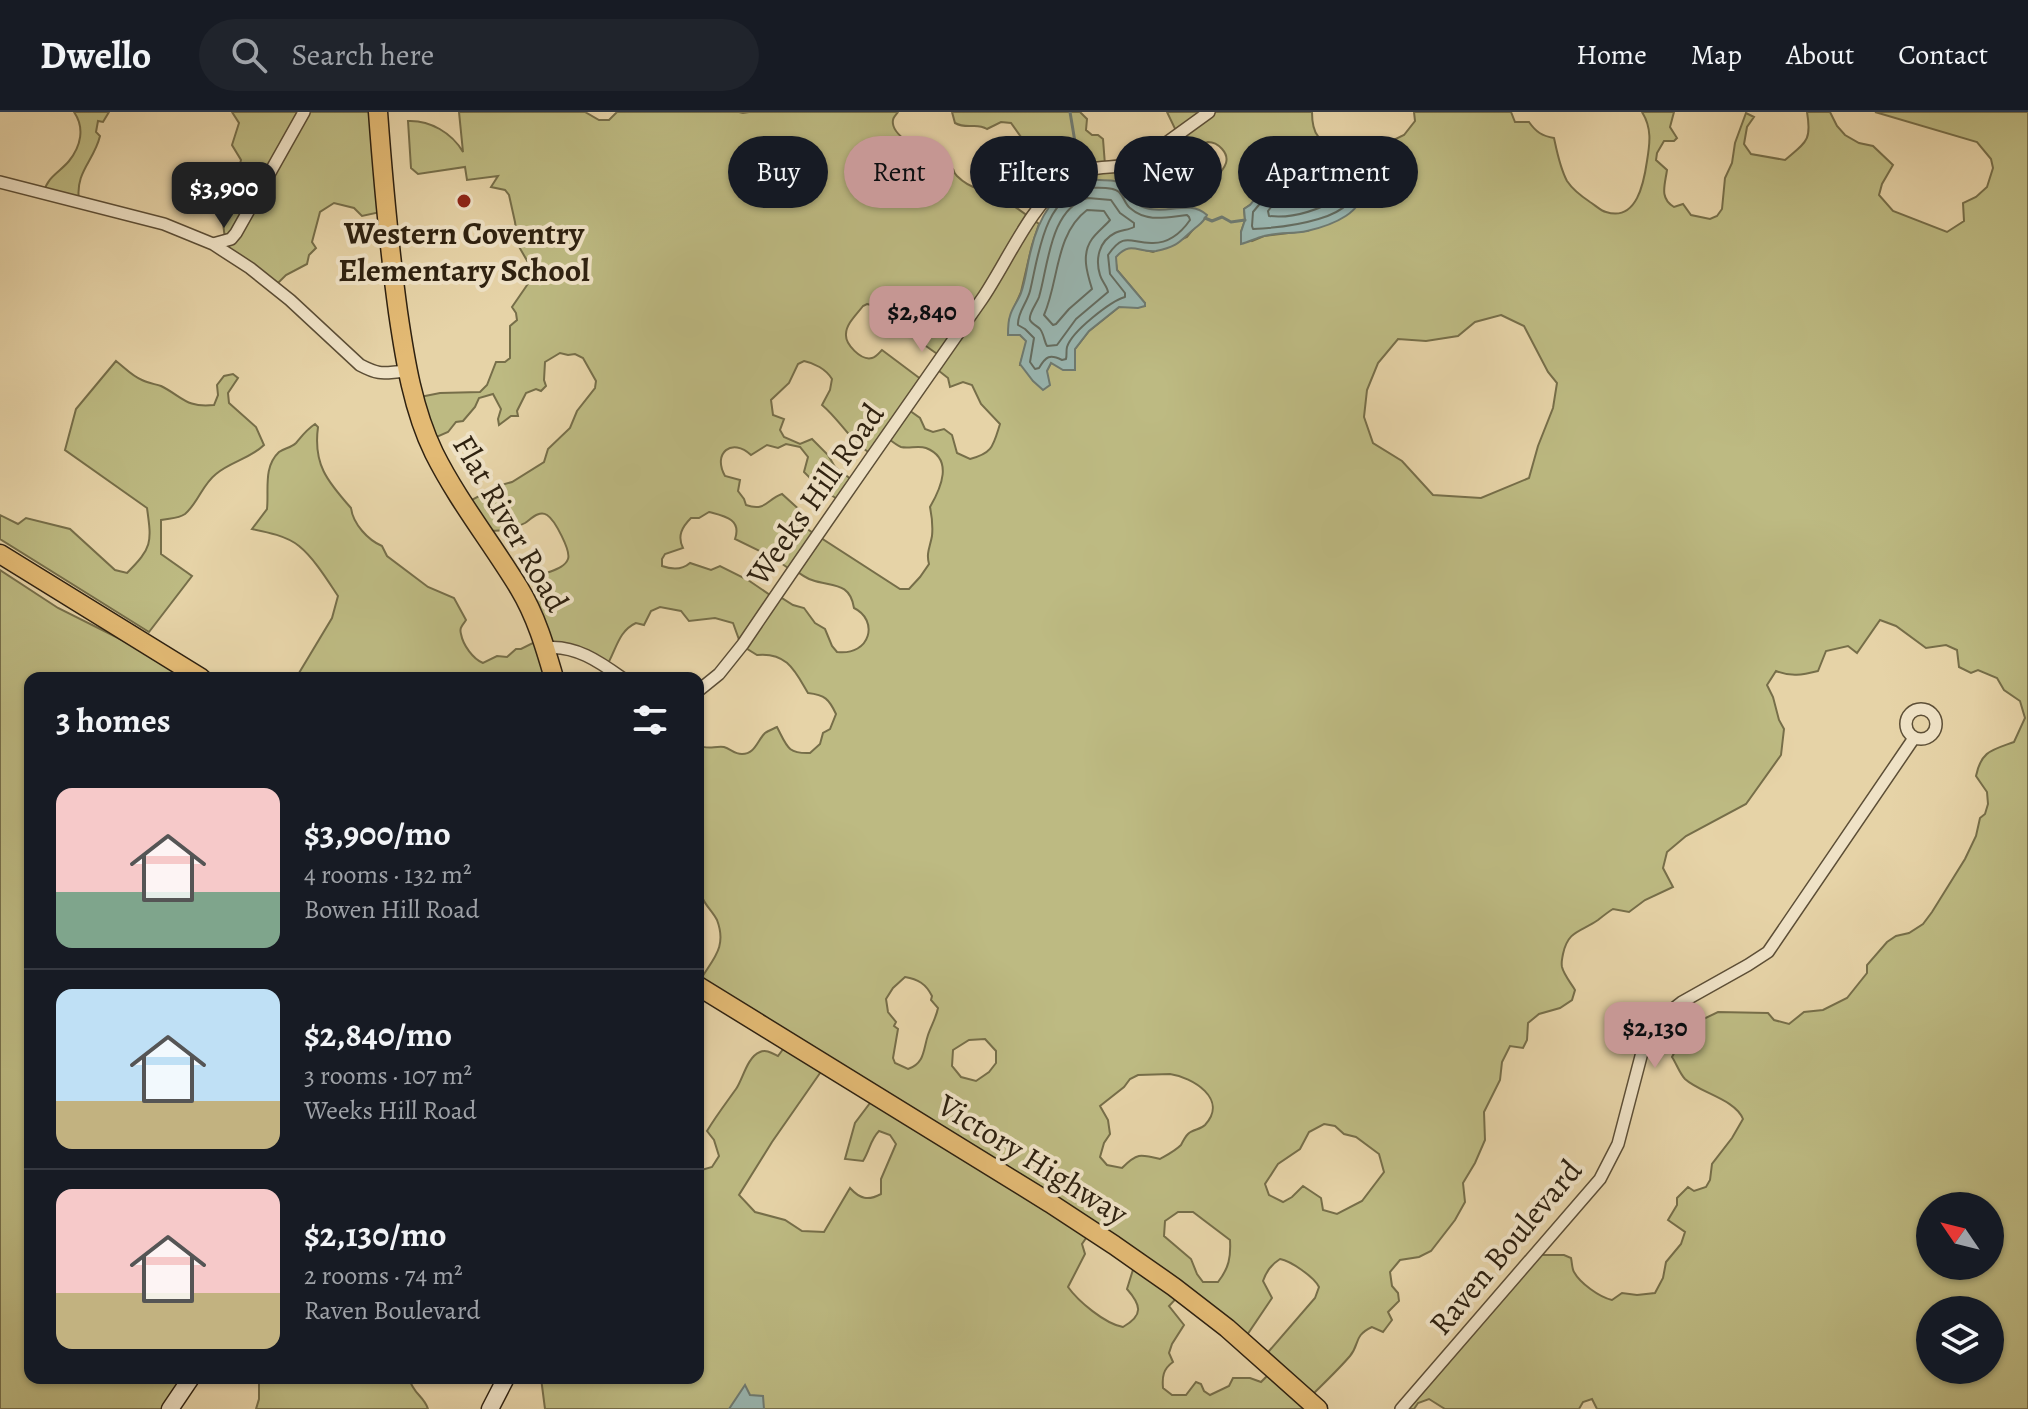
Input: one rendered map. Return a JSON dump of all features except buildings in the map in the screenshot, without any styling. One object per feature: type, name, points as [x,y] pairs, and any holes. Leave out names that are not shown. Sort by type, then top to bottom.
[{"type":"main road","name":"Flat River Road","points":[[378,112],[391,259],[414,398],[433,451],[460,500],[519,588],[534,619],[552,672]]},
{"type":"main road","points":[[0,554],[191,672]]},
{"type":"main road","name":"Victory Highway","points":[[704,990],[1114,1245],[1227,1328],[1318,1409]]},
{"type":"main road","points":[[170,1409],[187,1384]]},
{"type":"main road","points":[[490,1409],[503,1384]]},
{"type":"street","points":[[213,244],[231,239],[236,233],[304,112]]},
{"type":"street","name":"Weeks Hill Road","points":[[704,686],[719,674],[743,644],[994,281],[1048,196],[1082,169],[1140,162],[1209,112]]},
{"type":"street","points":[[0,182],[164,224],[213,244],[290,300],[360,365],[388,374],[408,371]]},
{"type":"street","points":[[545,648],[573,650],[613,672]]},
{"type":"street","name":"Raven Boulevard","points":[[1401,1409],[1600,1179],[1618,1144],[1645,1041],[1659,1020],[1682,1002],[1768,952],[1914,738]]},
{"type":"shaded area","points":[[74,112],[109,112],[103,122],[98,121],[96,132],[100,136],[82,174],[79,200],[44,192],[51,178],[73,155],[79,143],[80,124]]},
{"type":"shaded area","points":[[232,112],[378,112],[385,211],[362,216],[354,208],[334,203],[320,212],[312,242],[316,248],[309,255],[307,264],[286,275],[275,286],[217,242],[225,239],[222,215],[225,186],[237,175],[241,160],[232,145],[239,123]]},
{"type":"shaded area","points":[[459,112],[585,112],[599,120],[609,120],[617,112],[898,112],[893,124],[901,136],[844,136],[844,208],[954,208],[954,172],[970,185],[970,208],[1017,208],[1039,224],[1021,292],[1010,317],[1009,335],[1020,335],[1027,341],[1020,365],[1047,370],[1051,363],[1075,349],[1089,331],[1119,307],[1145,306],[1117,270],[1115,257],[1123,249],[1132,247],[1153,252],[1187,237],[1195,227],[1192,208],[1222,208],[1222,171],[1226,156],[1222,150],[1222,136],[1179,136],[1167,112],[1312,112],[1313,127],[1318,136],[1238,136],[1238,208],[1246,208],[1241,232],[1252,241],[1264,236],[1306,231],[1256,208],[1418,208],[1418,136],[1402,136],[1415,121],[1414,112],[1511,112],[1515,122],[1529,122],[1540,133],[1554,138],[1562,171],[1575,190],[1602,210],[1617,214],[1632,206],[1644,179],[1649,136],[1642,112],[1674,112],[1670,127],[1677,138],[1664,141],[1656,160],[1667,170],[1664,186],[1666,200],[1674,207],[1683,204],[1691,215],[1710,219],[1722,209],[1725,178],[1746,113],[1754,117],[1747,127],[1744,144],[1751,154],[1785,160],[1806,140],[1809,129],[1807,112],[1830,112],[1845,135],[1873,146],[1893,165],[1879,195],[1893,211],[1947,232],[1964,221],[1963,203],[1987,187],[1993,168],[1991,159],[1977,142],[1875,112],[2028,112],[2028,1409],[1597,1409],[1592,1399],[1583,1402],[1579,1409],[1445,1409],[1429,1399],[1418,1403],[1414,1409],[1408,1409],[1539,1255],[1571,1258],[1573,1271],[1581,1281],[1612,1300],[1622,1293],[1655,1293],[1663,1278],[1666,1262],[1681,1244],[1685,1232],[1668,1220],[1677,1205],[1677,1198],[1688,1187],[1694,1191],[1706,1187],[1712,1164],[1743,1119],[1733,1106],[1691,1084],[1680,1071],[1672,1057],[1689,1026],[1718,1012],[1768,1013],[1774,1020],[1789,1024],[1804,1012],[1823,1010],[1847,998],[1867,973],[1867,965],[1887,942],[1923,924],[1965,859],[1988,804],[1987,792],[1976,776],[1978,768],[1984,756],[2014,742],[2025,718],[2020,701],[2004,690],[1997,678],[1978,670],[1971,673],[1959,667],[1957,650],[1946,645],[1926,648],[1896,626],[1880,620],[1857,653],[1848,646],[1826,651],[1818,671],[1792,675],[1776,671],[1767,685],[1784,729],[1781,755],[1746,804],[1686,836],[1667,852],[1663,868],[1673,887],[1645,900],[1629,912],[1613,909],[1568,940],[1562,964],[1575,990],[1572,1000],[1560,1008],[1539,1014],[1528,1023],[1523,1048],[1510,1046],[1502,1062],[1500,1080],[1484,1112],[1485,1140],[1463,1183],[1465,1202],[1431,1251],[1419,1257],[1400,1260],[1390,1272],[1399,1301],[1388,1312],[1392,1320],[1383,1332],[1372,1327],[1362,1334],[1350,1356],[1310,1397],[1321,1409],[545,1409],[542,1384],[704,1384],[704,1169],[712,1167],[719,1156],[714,1140],[707,1131],[736,1089],[752,1058],[764,1051],[778,1056],[789,1041],[704,988],[704,974],[719,947],[720,930],[704,900],[704,747],[724,747],[746,753],[765,733],[777,727],[789,748],[810,753],[820,744],[823,733],[830,729],[836,714],[826,699],[808,693],[783,660],[757,655],[741,645],[733,623],[715,618],[689,621],[681,611],[660,607],[651,611],[644,625],[636,623],[625,631],[606,667],[552,646],[554,672],[300,672],[332,618],[338,596],[299,546],[283,537],[252,529],[267,509],[268,479],[274,458],[294,445],[315,424],[318,427],[320,462],[335,489],[351,508],[358,525],[382,546],[387,556],[428,587],[454,598],[466,620],[461,630],[462,638],[479,661],[483,663],[497,656],[507,657],[516,649],[541,639],[529,603],[547,594],[547,573],[562,566],[568,559],[562,536],[547,515],[538,514],[509,529],[482,531],[464,504],[512,482],[544,462],[548,449],[570,428],[577,411],[595,388],[596,381],[583,358],[560,353],[545,362],[546,386],[541,391],[536,389],[526,393],[517,411],[518,416],[511,416],[499,425],[501,409],[493,394],[479,398],[463,421],[456,422],[448,432],[432,439],[415,398],[440,393],[480,392],[487,385],[496,362],[505,362],[510,358],[510,326],[517,320],[512,307],[532,278],[526,275],[529,264],[518,245],[509,195],[505,190],[491,187],[498,176],[467,180],[465,167],[418,174],[411,168],[408,121],[440,129],[463,152]],"holes":[[[867,304],[875,306],[940,356],[934,367],[948,378],[950,387],[963,382],[972,385],[981,404],[1000,424],[988,451],[970,459],[957,453],[952,435],[944,429],[933,432],[925,429],[920,418],[906,408],[922,380],[882,350],[872,358],[854,351],[846,338],[846,330]],[[1501,315],[1524,326],[1557,383],[1553,408],[1529,478],[1481,498],[1433,495],[1402,461],[1373,443],[1364,417],[1367,390],[1378,363],[1398,339],[1426,341],[1458,336],[1475,322]],[[804,361],[812,363],[832,379],[822,405],[863,449],[871,454],[885,436],[901,447],[926,448],[940,459],[943,474],[930,507],[932,536],[929,564],[909,589],[900,589],[801,525],[803,513],[782,494],[762,506],[746,505],[738,491],[740,480],[725,476],[721,460],[726,450],[737,447],[751,455],[767,445],[778,448],[786,444],[800,447],[808,457],[804,472],[821,489],[839,500],[852,480],[835,467],[812,439],[800,444],[784,437],[780,430],[784,419],[773,415],[771,400],[789,383],[798,364]],[[709,512],[726,517],[736,527],[735,539],[807,578],[844,589],[852,599],[854,608],[867,620],[868,636],[864,643],[849,652],[837,652],[825,629],[815,623],[804,608],[777,595],[773,597],[720,566],[711,570],[690,563],[677,569],[662,566],[665,554],[683,548],[683,528],[691,518],[699,518]],[[905,977],[918,981],[924,985],[938,1008],[920,1060],[908,1069],[895,1063],[893,1058],[898,1029],[888,1012],[886,999]],[[985,1039],[996,1051],[996,1063],[976,1081],[961,1077],[952,1066],[953,1050],[969,1040]],[[827,1063],[876,1095],[855,1123],[845,1159],[863,1161],[879,1131],[890,1135],[896,1144],[881,1179],[881,1194],[864,1198],[850,1188],[824,1232],[802,1231],[785,1220],[755,1212],[739,1195]],[[1170,1074],[1188,1080],[1210,1098],[1213,1106],[1211,1115],[1205,1125],[1190,1132],[1179,1147],[1160,1159],[1139,1156],[1122,1168],[1107,1165],[1100,1157],[1110,1134],[1108,1120],[1100,1106],[1138,1075]],[[1324,1124],[1335,1126],[1379,1154],[1384,1172],[1362,1201],[1337,1214],[1323,1210],[1321,1198],[1303,1186],[1283,1202],[1269,1195],[1265,1184],[1278,1164],[1300,1149],[1309,1132]],[[1178,1212],[1193,1212],[1230,1240],[1228,1262],[1218,1282],[1203,1282],[1191,1259],[1164,1236],[1165,1221]],[[1091,1231],[1136,1260],[1127,1289],[1138,1310],[1130,1323],[1123,1327],[1092,1311],[1068,1287],[1085,1254],[1082,1244]],[[1280,1259],[1307,1274],[1319,1287],[1315,1298],[1263,1358],[1274,1369],[1261,1382],[1250,1378],[1233,1378],[1229,1386],[1210,1395],[1196,1382],[1186,1395],[1172,1395],[1163,1388],[1164,1374],[1173,1362],[1169,1353],[1184,1325],[1169,1306],[1182,1292],[1245,1338],[1272,1298],[1263,1281],[1268,1271]]]},
{"type":"shaded area","points":[[952,112],[1080,112],[1087,119],[1086,130],[1092,135],[1098,135],[1103,139],[1105,165],[1114,164],[1114,183],[1098,181],[1098,136],[1020,136],[1011,123],[1001,122],[987,129],[955,123]]},
{"type":"shaded area","points":[[1146,208],[1182,208],[1161,210]]},
{"type":"shaded area","points":[[116,361],[138,378],[197,405],[214,405],[218,395],[217,385],[224,376],[233,374],[238,378],[228,393],[229,403],[256,427],[264,445],[216,474],[185,514],[161,520],[161,554],[192,576],[149,632],[0,539],[0,515],[18,524],[26,518],[70,529],[115,570],[127,573],[146,551],[150,529],[147,508],[65,450],[76,409]]},
{"type":"shaded area","points":[[0,570],[58,608],[180,672],[24,672],[24,1384],[191,1384],[175,1409],[0,1409]]},
{"type":"shaded area","points":[[259,1384],[411,1384],[428,1409],[256,1409]]},
{"type":"water","points":[[1098,180],[1114,182],[1114,208],[1193,208],[1207,215],[1174,245],[1156,251],[1126,249],[1116,257],[1117,270],[1145,306],[1119,307],[1089,331],[1075,349],[1075,370],[1063,370],[1051,363],[1047,371],[1050,385],[1043,390],[1020,364],[1026,341],[1020,335],[1008,335],[1009,320],[1021,293],[1034,238],[1049,208],[1098,208]]},
{"type":"water","points":[[1355,208],[1346,216],[1316,229],[1269,235],[1241,244],[1244,209]]},
{"type":"water","points":[[745,1385],[750,1395],[763,1396],[764,1409],[729,1409]]},
{"type":"waterway","points":[[1070,112],[1074,136]]},
{"type":"waterway","points":[[1205,218],[1212,221],[1222,217],[1231,222],[1245,220]]},
{"type":"place","name":"Western Coventry Elementary School","points":[[464,201]]}]
